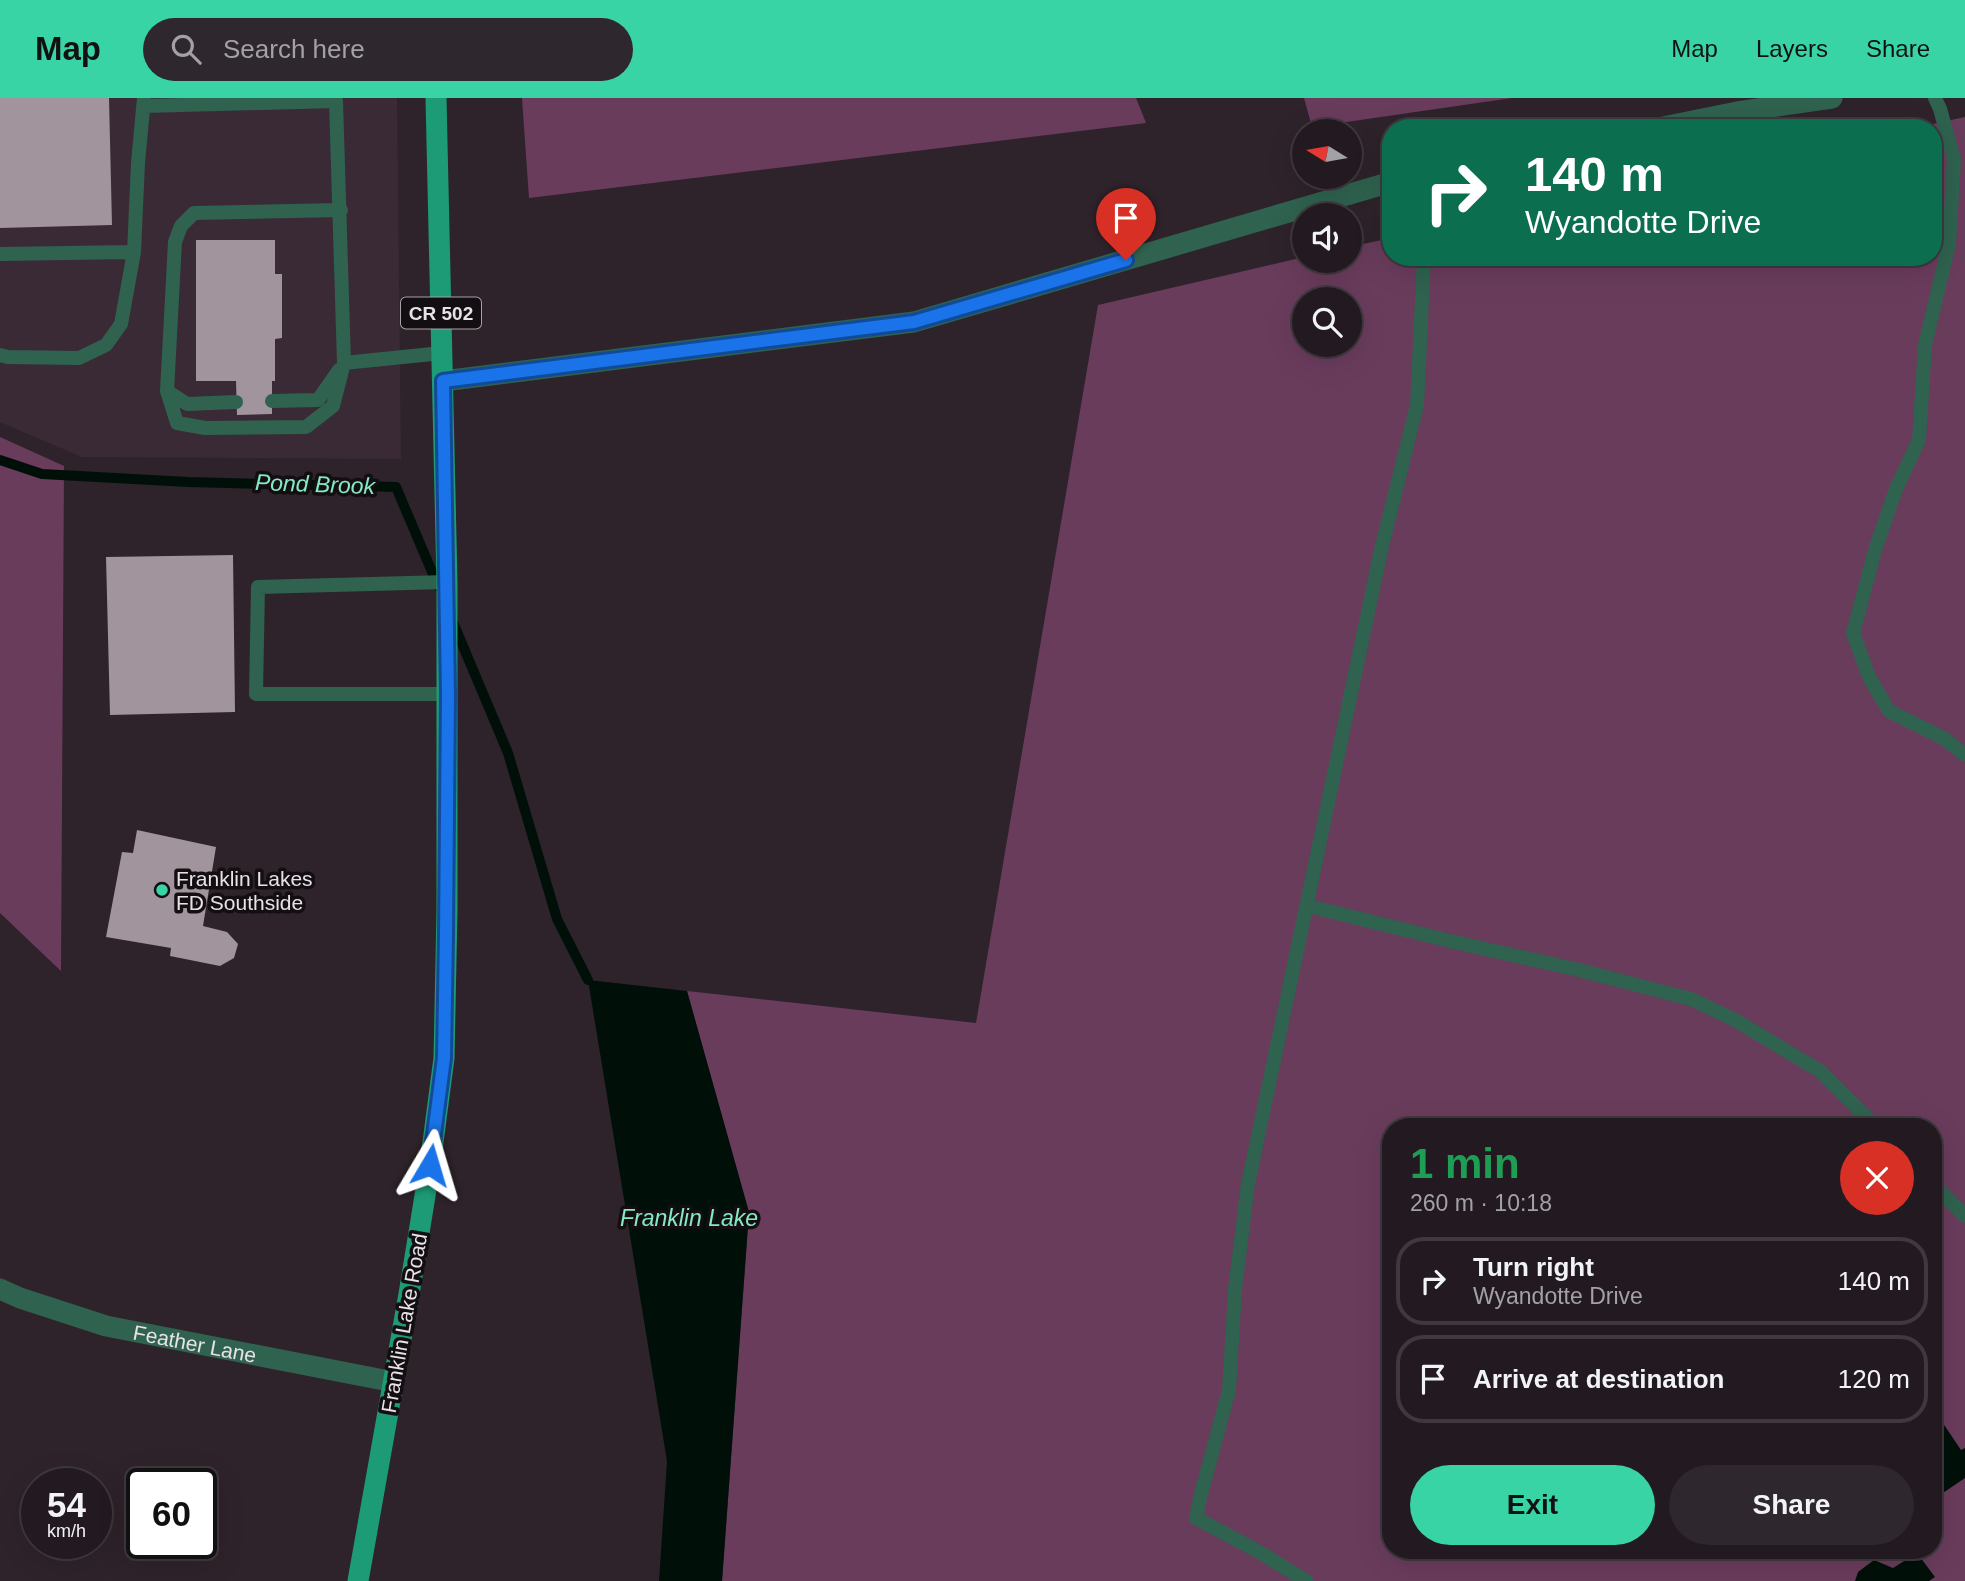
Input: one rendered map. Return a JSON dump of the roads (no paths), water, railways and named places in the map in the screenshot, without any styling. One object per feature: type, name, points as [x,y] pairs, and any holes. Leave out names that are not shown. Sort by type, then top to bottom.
[{"type":"main road","name":"Franklin Lake Road","points":[[358,1581],[430,1165],[444,1058],[447,529],[436,98]]},
{"type":"street","points":[[1702,119],[1832,98]]},
{"type":"street","points":[[443,381],[914,322],[1382,185]]},
{"type":"street","name":"Feather Lane","points":[[0,1289],[106,1326],[394,1382]]},
{"type":"lane","points":[[1935,98],[1954,159],[1949,244],[1925,345],[1919,440],[1896,489],[1876,547],[1853,633],[1869,677],[1889,711],[1945,739],[1965,755]]},
{"type":"lane","points":[[0,355],[8,358],[79,358],[106,345],[121,324],[134,252],[144,102],[336,101],[341,210],[344,363],[333,406],[306,427],[205,428],[177,423],[167,391],[175,242],[181,226],[194,213],[341,210]]},
{"type":"lane","points":[[0,254],[134,252]]},
{"type":"lane","points":[[1306,1581],[1196,1518],[1229,1390],[1235,1289],[1248,1184],[1381,550],[1417,405],[1424,266]]},
{"type":"lane","points":[[272,401],[318,400],[344,363],[442,354]]},
{"type":"lane","points":[[167,391],[187,404],[236,402]]},
{"type":"lane","points":[[447,582],[258,587],[256,694],[448,694]]},
{"type":"lane","points":[[1308,906],[1691,999],[1735,1020],[1821,1071],[1867,1118]]},
{"type":"lane","points":[[1942,1193],[1965,1216]]},
{"type":"water","name":"Franklin Lake","points":[[588,980],[687,991],[749,1212],[722,1581],[659,1581],[667,1461]]},
{"type":"water","points":[[1942,1422],[1961,1450],[1965,1448],[1965,1478],[1942,1494]]},
{"type":"water","points":[[1907,1559],[1922,1559],[1935,1577],[1929,1581],[1855,1581],[1858,1572],[1874,1560],[1893,1568]]},
{"type":"waterway","name":"Pond Brook","points":[[0,460],[42,474],[188,482],[396,487],[438,586]]},
{"type":"waterway","name":"Pond Brook","points":[[452,620],[508,753],[557,919],[588,980]]},
{"type":"place","name":"Franklin Lakes FD Southside","points":[[162,890]]}]
